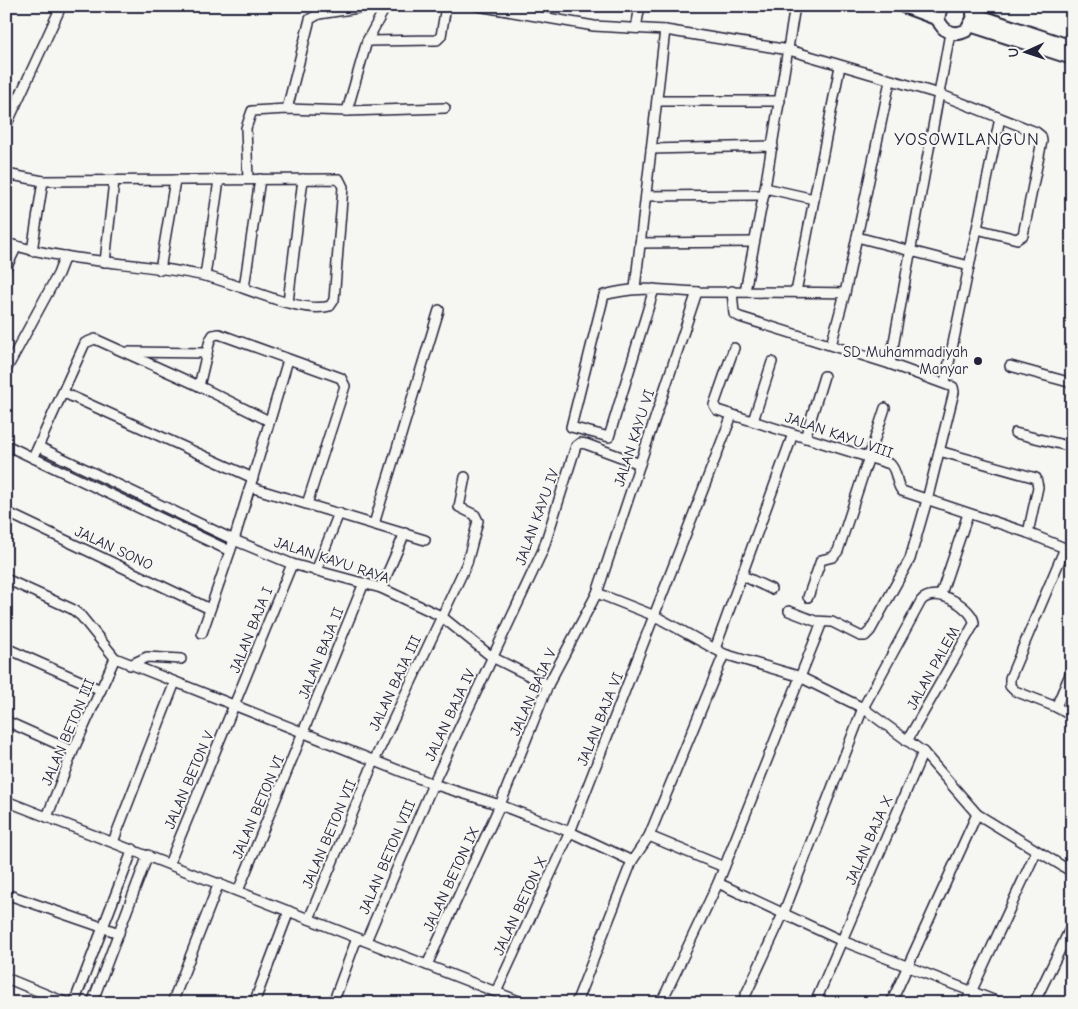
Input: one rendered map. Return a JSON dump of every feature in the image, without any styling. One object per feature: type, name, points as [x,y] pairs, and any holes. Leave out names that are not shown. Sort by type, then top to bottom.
[{"type":"main road","points":[[902,6],[939,13],[944,30],[950,33],[962,33],[971,15]]},
{"type":"main road","points":[[971,15],[1072,47]]},
{"type":"main road","points":[[971,15],[1072,58]]},
{"type":"street","points":[[287,109],[310,19],[319,14],[371,6]]},
{"type":"street","points":[[347,111],[368,41],[386,6]]},
{"type":"street","points":[[368,41],[437,40],[441,36],[446,6]]},
{"type":"street","points":[[478,6],[594,26],[666,30],[789,50],[939,94],[1036,132],[1041,136],[1023,235],[1017,239],[977,229]]},
{"type":"street","points":[[636,28],[640,6]]},
{"type":"street","points":[[745,291],[765,191],[795,6]]},
{"type":"street","points":[[6,126],[59,11]]},
{"type":"street","points":[[635,288],[666,30]]},
{"type":"street","points":[[890,364],[950,33]]},
{"type":"street","points":[[796,292],[840,66]]},
{"type":"street","points":[[831,345],[845,293],[890,81]]},
{"type":"street","points":[[657,101],[780,101]]},
{"type":"street","points":[[248,179],[246,128],[252,111],[445,108]]},
{"type":"street","points":[[945,382],[1000,118]]},
{"type":"street","points":[[652,149],[772,146]]},
{"type":"street","points":[[6,174],[43,181],[248,179],[339,179],[342,181],[334,300],[330,306],[326,307],[306,306],[288,302],[205,276],[32,251],[6,243]]},
{"type":"street","points":[[244,288],[260,179]]},
{"type":"street","points":[[288,302],[304,179]]},
{"type":"street","points":[[160,270],[175,180]]},
{"type":"street","points":[[205,276],[219,180]]},
{"type":"street","points":[[32,251],[43,181]]},
{"type":"street","points":[[105,262],[114,181]]},
{"type":"street","points":[[646,196],[765,191],[814,199]]},
{"type":"street","points":[[857,237],[969,266]]},
{"type":"street","points":[[640,243],[754,242]]},
{"type":"street","points":[[6,268],[17,246]]},
{"type":"street","points":[[6,370],[58,274],[65,256]]},
{"type":"street","points":[[654,289],[609,437],[574,428],[570,423],[603,297],[635,288],[654,289],[697,292],[845,293]]},
{"type":"street","points":[[732,291],[734,314],[945,382],[953,387],[954,392],[910,559],[870,631],[865,636],[860,636],[832,622],[822,622],[789,611]]},
{"type":"street","name":"JALAN KAYU VI","points":[[597,593],[697,292]]},
{"type":"street","points":[[374,524],[439,310]]},
{"type":"street","points":[[199,386],[210,340],[213,336],[219,334],[341,378],[344,381],[345,386],[307,504]]},
{"type":"street","points":[[33,458],[85,343],[95,339],[199,386],[269,421]]},
{"type":"street","name":"JALAN KAYU VIII","points":[[734,348],[714,407],[804,438],[870,457],[893,467],[898,486],[902,491],[1028,533],[1068,550]]},
{"type":"street","points":[[123,352],[207,354]]},
{"type":"street","points":[[202,632],[234,540],[288,360]]},
{"type":"street","points":[[753,421],[772,362]]},
{"type":"street","points":[[1010,366],[1072,383]]},
{"type":"street","points":[[804,438],[824,376]]},
{"type":"street","points":[[64,393],[251,482],[307,504],[425,540]]},
{"type":"street","points":[[808,598],[821,560],[836,555],[885,408]]},
{"type":"street","name":"JALAN BAJA VI","points":[[570,832],[732,414]]},
{"type":"street","points":[[1015,433],[1072,447]]},
{"type":"street","points":[[715,649],[793,434]]},
{"type":"street","name":"JALAN KAYU IV","points":[[492,657],[542,550],[576,446],[580,443],[586,444],[640,464]]},
{"type":"street","points":[[6,445],[230,551]]},
{"type":"street","name":"JALAN KAYU RAYA","points":[[38,446],[234,540],[292,564],[381,588],[441,616],[492,657],[548,685]]},
{"type":"street","points":[[939,451],[1036,478],[1038,488],[1028,533]]},
{"type":"street","name":"JALAN BAJA III","points":[[374,761],[466,563],[478,521],[475,515],[459,507],[465,477]]},
{"type":"street","name":"JALAN SONO","points":[[6,512],[210,609]]},
{"type":"street","points":[[316,570],[339,513]]},
{"type":"street","points":[[742,1003],[784,912],[863,708],[921,601],[930,594],[941,594],[968,514]]},
{"type":"street","points":[[381,588],[405,533]]},
{"type":"street","points":[[1068,550],[1010,678],[1010,686],[1015,691],[1056,707],[1072,716]]},
{"type":"street","name":"JALAN BAJA I","points":[[235,706],[292,564]]},
{"type":"street","points":[[741,575],[771,589]]},
{"type":"street","points":[[6,579],[72,609],[81,616],[115,658],[433,784],[500,805],[570,832],[632,861]]},
{"type":"street","name":"JALAN BAJA II","points":[[304,733],[364,583]]},
{"type":"street","points":[[597,593],[655,616],[724,654],[798,676],[863,708],[923,752],[977,814],[1036,852],[1072,872]]},
{"type":"street","name":"JALAN BAJA V","points":[[500,805],[548,685],[597,593]]},
{"type":"street","name":"JALAN PALEM","points":[[907,741],[974,624],[974,618],[971,613],[941,594]]},
{"type":"street","points":[[660,1003],[718,883],[798,676],[822,622]]},
{"type":"street","points":[[6,648],[101,690]]},
{"type":"street","points":[[576,1003],[632,861],[649,836],[724,654]]},
{"type":"street","points":[[130,664],[147,657],[181,659]]},
{"type":"street","name":"JALAN BAJA IV","points":[[433,784],[492,657]]},
{"type":"street","name":"JALAN BETON III","points":[[47,818],[72,750],[115,658]]},
{"type":"street","points":[[1056,707],[1072,670]]},
{"type":"street","points":[[113,842],[175,682]]},
{"type":"street","name":"JALAN BETON V","points":[[169,864],[235,706]]},
{"type":"street","points":[[6,721],[72,750]]},
{"type":"street","name":"JALAN BETON VI","points":[[238,891],[304,733]]},
{"type":"street","name":"JALAN BAJA X","points":[[815,1003],[840,940],[923,752]]},
{"type":"street","name":"JALAN BETON VII","points":[[309,919],[374,761]]},
{"type":"street","name":"JALAN BETON VIII","points":[[366,941],[433,784]]},
{"type":"street","points":[[6,802],[133,849],[524,1003]]},
{"type":"street","name":"JALAN BETON IX","points":[[427,965],[500,805]]},
{"type":"street","points":[[891,1003],[977,814]]},
{"type":"street","name":"JALAN BETON X","points":[[496,992],[570,832]]},
{"type":"street","points":[[649,836],[724,867]]},
{"type":"street","points":[[74,1003],[133,849]]},
{"type":"street","points":[[966,1003],[1036,852]]},
{"type":"street","points":[[92,1003],[148,855]]},
{"type":"street","points":[[172,1003],[219,883]]},
{"type":"street","points":[[718,883],[784,912],[840,940],[1001,1003]]},
{"type":"street","points":[[6,894],[119,933]]},
{"type":"street","points":[[254,1003],[289,911]]},
{"type":"street","points":[[1034,1003],[1072,925]]},
{"type":"street","points":[[333,1003],[357,938]]},
{"type":"street","points":[[6,978],[67,1003]]},
{"type":"place","name":"SD Muhammadiyah Manyar","points":[[978,361]]},
{"type":"district","name":"YOSOWILANGUN","points":[[967,139]]}]
